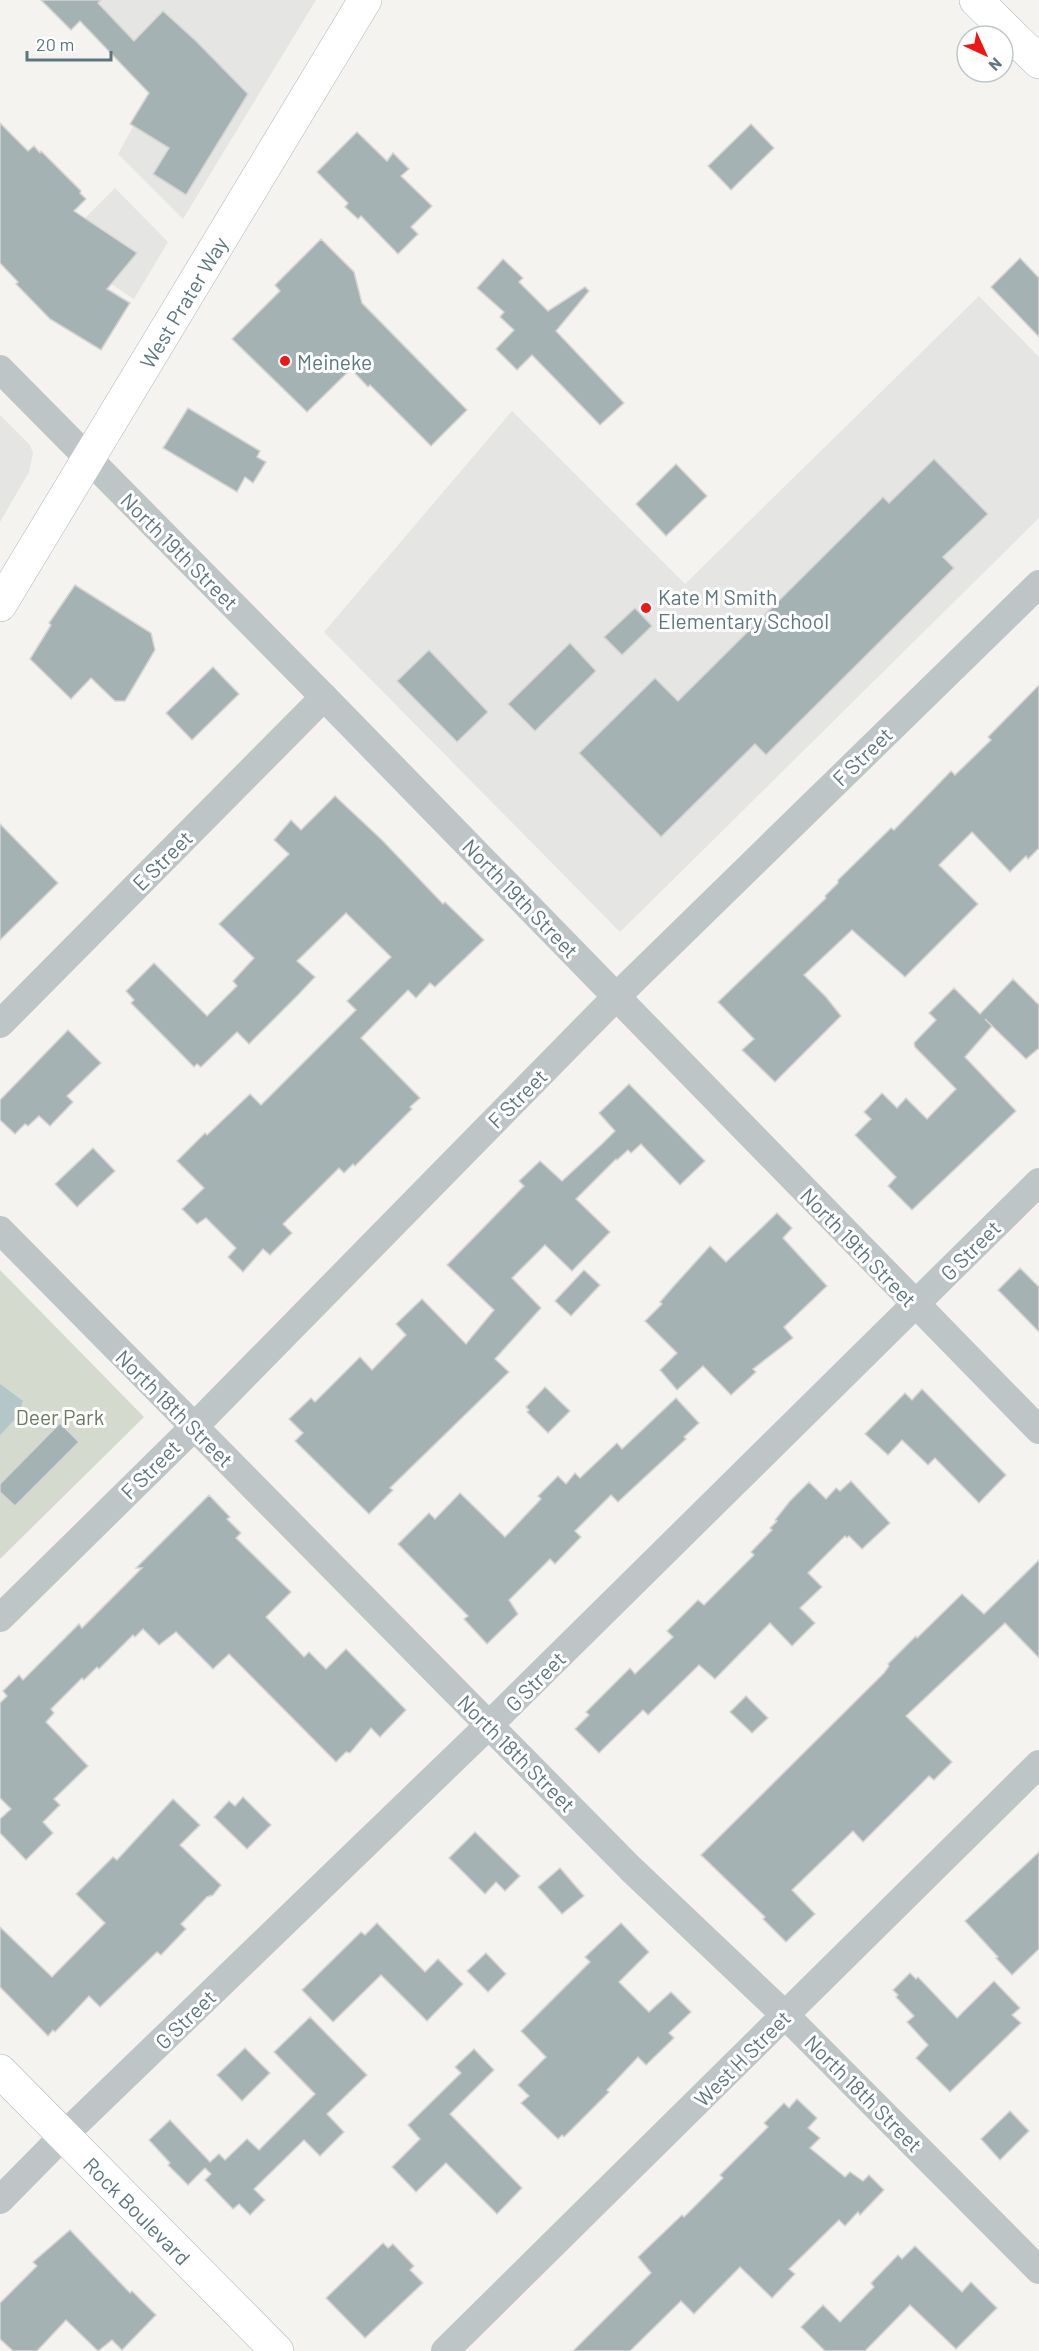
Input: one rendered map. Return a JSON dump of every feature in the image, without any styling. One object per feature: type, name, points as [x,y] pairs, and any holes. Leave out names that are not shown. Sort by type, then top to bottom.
[{"type":"main road","name":"West Prater Way","points":[[0,605],[365,0]]},
{"type":"main road","points":[[976,0],[1039,62]]},
{"type":"main road","name":"Rock Boulevard","points":[[0,2072],[277,2351]]},
{"type":"street","name":"North 19th Street","points":[[0,369],[617,996],[1039,1430]]},
{"type":"street","name":"F Street","points":[[0,1618],[194,1426],[617,996],[1039,584]]},
{"type":"street","name":"E Street","points":[[0,1024],[324,697]]},
{"type":"street","name":"G Street","points":[[0,2200],[63,2136],[489,1725],[1039,1182]]},
{"type":"street","name":"North 18th Street","points":[[0,1230],[631,1869],[786,2015],[1039,2270]]},
{"type":"street","name":"West H Street","points":[[445,2351],[1039,1764]]},
{"type":"shaded area","points":[[60,0],[316,0],[183,219],[118,154],[151,94]]},
{"type":"shaded area","points":[[115,188],[168,242],[134,299],[56,247]]},
{"type":"shaded area","name":"Kate M Smith Elementary School","points":[[979,296],[1039,357],[1039,518],[620,932],[324,632],[512,411],[685,584]]},
{"type":"shaded area","points":[[0,415],[30,445],[33,453],[29,472],[0,522]]},
{"type":"shaded area","points":[[0,1384],[23,1401],[17,1417],[0,1435]]},
{"type":"green space","name":"Deer Park","points":[[0,1270],[144,1417],[0,1559]]},
{"type":"building","points":[[41,0],[101,0],[98,3],[134,41],[163,11],[248,94],[186,195],[153,174],[169,148],[130,124],[149,93],[80,21],[71,30]]},
{"type":"building","points":[[0,123],[28,151],[34,146],[40,153],[41,151],[81,191],[80,193],[86,199],[74,211],[137,253],[107,289],[130,303],[101,350],[50,319],[16,284],[18,282],[0,263]]},
{"type":"building","points":[[751,124],[774,148],[731,190],[708,166]]},
{"type":"building","points":[[357,132],[387,161],[393,153],[409,169],[401,176],[432,206],[411,227],[418,234],[398,254],[361,216],[358,219],[345,207],[348,203],[317,172]]},
{"type":"building","points":[[321,239],[354,272],[362,303],[467,410],[431,446],[351,369],[307,412],[232,339],[280,291],[275,285]]},
{"type":"building","points":[[1020,258],[1039,278],[1039,337],[991,287]]},
{"type":"building","points":[[503,259],[523,278],[519,282],[548,311],[585,287],[589,291],[556,331],[624,403],[600,425],[532,355],[517,370],[496,349],[514,330],[500,317],[504,312],[477,288]]},
{"type":"building","points":[[188,408],[260,451],[257,457],[266,462],[253,483],[245,477],[237,492],[163,448]]},
{"type":"building","points":[[934,459],[988,514],[943,557],[954,568],[766,755],[755,744],[661,837],[579,753],[655,678],[678,701],[883,497],[889,503]]},
{"type":"building","points":[[676,464],[707,496],[666,536],[636,504]]},
{"type":"building","points":[[75,585],[151,633],[155,650],[125,701],[115,701],[91,678],[71,699],[30,659],[51,625],[49,623]]},
{"type":"building","points":[[635,608],[652,626],[622,655],[604,637]]},
{"type":"building","points":[[570,643],[596,671],[535,731],[508,704]]},
{"type":"building","points":[[429,650],[488,712],[457,742],[397,681]]},
{"type":"building","points":[[213,667],[239,694],[192,740],[166,713]]},
{"type":"building","points":[[1039,685],[1039,848],[1028,859],[1026,856],[1010,872],[972,832],[939,865],[978,904],[905,977],[852,930],[804,975],[841,1016],[775,1082],[742,1050],[754,1039],[718,1002],[826,898],[825,896],[838,883],[838,880],[891,828],[894,830],[951,771],[955,775],[991,740],[988,737]]},
{"type":"building","points":[[335,796],[382,840],[443,904],[445,902],[484,940],[435,987],[430,983],[416,998],[408,990],[361,1038],[420,1098],[410,1107],[412,1109],[355,1166],[353,1164],[344,1173],[339,1168],[283,1224],[292,1233],[270,1255],[263,1249],[243,1272],[228,1257],[236,1248],[206,1218],[197,1224],[182,1209],[204,1188],[177,1161],[250,1094],[261,1105],[356,1010],[347,1001],[391,957],[346,913],[297,961],[315,977],[249,1044],[237,1032],[201,1067],[197,1064],[194,1067],[131,1003],[134,1000],[126,991],[154,963],[207,1016],[237,986],[233,981],[254,958],[219,924],[289,854],[274,840],[291,820],[301,830]]},
{"type":"building","points":[[0,824],[58,883],[0,940]]},
{"type":"building","points":[[1013,979],[1039,1005],[1039,1048],[1026,1059],[985,1019],[992,1026],[965,1057],[1016,1111],[912,1210],[888,1186],[896,1177],[855,1135],[871,1119],[864,1112],[882,1093],[897,1108],[906,1098],[927,1119],[956,1089],[915,1047],[914,1043],[936,1020],[929,1013],[954,988],[980,1014]]},
{"type":"building","points":[[68,1030],[101,1063],[67,1096],[73,1102],[50,1126],[39,1116],[28,1126],[25,1124],[15,1134],[0,1120],[0,1100]]},
{"type":"building","points":[[629,1084],[705,1161],[680,1185],[641,1144],[631,1153],[628,1150],[616,1159],[576,1199],[610,1232],[572,1271],[545,1245],[512,1278],[541,1308],[495,1359],[509,1372],[390,1488],[393,1490],[369,1514],[295,1441],[303,1433],[289,1419],[311,1398],[315,1402],[360,1357],[372,1370],[406,1335],[396,1324],[422,1299],[466,1344],[494,1310],[447,1265],[524,1186],[519,1181],[540,1161],[562,1181],[602,1144],[615,1131],[599,1113]]},
{"type":"building","points":[[93,1148],[115,1171],[77,1207],[55,1184]]},
{"type":"building","points":[[777,1213],[792,1228],[783,1238],[827,1286],[784,1327],[793,1338],[753,1369],[756,1372],[731,1395],[703,1366],[677,1390],[660,1370],[677,1353],[645,1321],[710,1246],[726,1262]]},
{"type":"building","points":[[1020,1268],[1039,1287],[1039,1332],[998,1290]]},
{"type":"building","points":[[584,1270],[600,1285],[571,1316],[555,1301]]},
{"type":"building","points":[[545,1387],[570,1411],[548,1433],[527,1412],[529,1410],[526,1407]]},
{"type":"building","points":[[922,1389],[1006,1475],[979,1503],[935,1458],[928,1465],[902,1440],[888,1455],[865,1434],[905,1393],[912,1400]]},
{"type":"building","points":[[676,1398],[699,1423],[684,1437],[686,1439],[618,1502],[611,1495],[575,1531],[581,1537],[555,1564],[550,1559],[509,1600],[518,1614],[487,1644],[464,1619],[468,1616],[398,1544],[429,1513],[435,1519],[460,1493],[505,1537],[541,1499],[538,1496],[558,1476],[566,1484],[575,1473],[580,1478],[617,1443],[622,1449]]},
{"type":"building","points":[[60,1423],[79,1442],[15,1506],[0,1492],[0,1484]]},
{"type":"building","points":[[851,1481],[890,1523],[862,1549],[849,1536],[847,1538],[845,1536],[808,1573],[822,1587],[800,1608],[815,1623],[792,1646],[770,1623],[715,1679],[699,1665],[648,1715],[643,1710],[599,1753],[575,1729],[589,1715],[586,1712],[630,1668],[635,1674],[673,1637],[667,1631],[698,1600],[704,1605],[754,1555],[751,1552],[772,1530],[770,1528],[777,1521],[775,1520],[809,1482],[826,1499],[836,1488],[840,1491]]},
{"type":"building","points":[[209,1495],[230,1517],[227,1519],[241,1533],[236,1538],[291,1592],[266,1617],[304,1657],[309,1652],[326,1669],[346,1649],[406,1710],[380,1737],[371,1728],[350,1753],[346,1752],[336,1762],[229,1654],[213,1669],[176,1632],[159,1645],[143,1629],[135,1637],[133,1635],[99,1669],[97,1667],[84,1680],[82,1678],[51,1709],[54,1713],[46,1722],[88,1766],[54,1799],[60,1805],[43,1822],[53,1833],[26,1860],[0,1833],[0,1819],[11,1809],[0,1798],[0,1703],[7,1696],[3,1691],[19,1675],[23,1680],[79,1624],[82,1628],[142,1568],[136,1568]]},
{"type":"building","points":[[1039,1560],[1039,1658],[1005,1623],[906,1716],[952,1762],[934,1780],[929,1776],[863,1842],[853,1831],[792,1890],[815,1914],[786,1942],[763,1919],[765,1917],[701,1855],[884,1673],[888,1664],[916,1636],[917,1638],[962,1594],[984,1614]]},
{"type":"building","points":[[746,1696],[768,1718],[752,1733],[730,1712]]},
{"type":"building","points":[[243,1797],[271,1825],[247,1849],[214,1817],[229,1801],[235,1806]]},
{"type":"building","points":[[173,1799],[200,1825],[180,1845],[221,1885],[181,1924],[186,1929],[161,1955],[157,1952],[100,2007],[89,1996],[55,2032],[53,2030],[48,2036],[0,1987],[0,1927],[52,1977],[105,1923],[76,1894],[113,1857],[117,1860]]},
{"type":"building","points":[[475,1832],[520,1876],[505,1891],[496,1882],[485,1894],[449,1858]]},
{"type":"building","points":[[1039,1852],[1039,1949],[1012,1975],[965,1921]]},
{"type":"building","points":[[560,1868],[584,1896],[562,1914],[538,1887]]},
{"type":"building","points":[[377,1923],[425,1972],[438,1959],[463,1984],[427,2021],[381,1975],[333,2022],[302,1990],[361,1932],[365,1935]]},
{"type":"building","points":[[621,1923],[649,1952],[619,1982],[649,2012],[671,1992],[691,2012],[669,2033],[674,2038],[646,2065],[638,2057],[607,2090],[609,2092],[564,2137],[562,2135],[558,2139],[521,2103],[529,2096],[518,2085],[546,2057],[521,2031],[590,1962],[585,1957]]},
{"type":"building","points":[[486,1953],[506,1974],[488,1992],[467,1971]]},
{"type":"building","points":[[910,1973],[916,1979],[918,1977],[957,2018],[994,1981],[1020,2008],[1012,2015],[1021,2023],[950,2092],[916,2058],[928,2045],[907,2022],[914,2016],[896,1997],[898,1995],[893,1990]]},
{"type":"building","points":[[310,2017],[367,2075],[327,2114],[344,2132],[320,2156],[304,2140],[254,2189],[265,2200],[250,2215],[239,2204],[233,2209],[205,2180],[211,2174],[205,2168],[188,2185],[168,2165],[170,2163],[149,2140],[170,2120],[210,2162],[219,2154],[225,2160],[247,2139],[259,2150],[315,2094],[274,2052]]},
{"type":"building","points":[[245,2048],[270,2073],[242,2101],[217,2075]]},
{"type":"building","points":[[474,2049],[494,2070],[450,2114],[522,2188],[497,2214],[446,2163],[416,2192],[392,2167],[420,2139],[408,2125],[461,2073],[455,2067]]},
{"type":"building","points":[[797,2099],[817,2118],[808,2128],[820,2138],[810,2148],[845,2177],[850,2172],[863,2181],[869,2175],[884,2190],[860,2215],[858,2212],[845,2226],[839,2220],[789,2269],[795,2274],[772,2298],[740,2267],[694,2314],[681,2301],[630,2351],[573,2351],[651,2273],[638,2257],[682,2215],[684,2217],[723,2178],[720,2175],[768,2127],[764,2123],[784,2103],[789,2108]]},
{"type":"building","points":[[1010,2111],[1029,2131],[1000,2160],[981,2139]]},
{"type":"building","points":[[70,2230],[130,2293],[132,2291],[156,2315],[122,2350],[112,2340],[98,2351],[66,2320],[37,2351],[13,2351],[0,2339],[0,2303],[37,2266],[33,2262]]},
{"type":"building","points":[[383,2243],[388,2248],[393,2244],[414,2266],[410,2270],[423,2283],[365,2338],[326,2298]]},
{"type":"building","points":[[915,2246],[962,2292],[971,2282],[997,2308],[956,2349],[910,2305],[865,2351],[825,2351],[801,2327],[823,2305],[840,2322],[874,2287],[871,2283],[898,2255],[902,2259]]},
{"type":"place","name":"Meineke","points":[[285,361]]},
{"type":"place","name":"Kate M Smith Elementary School","points":[[646,608]]}]
